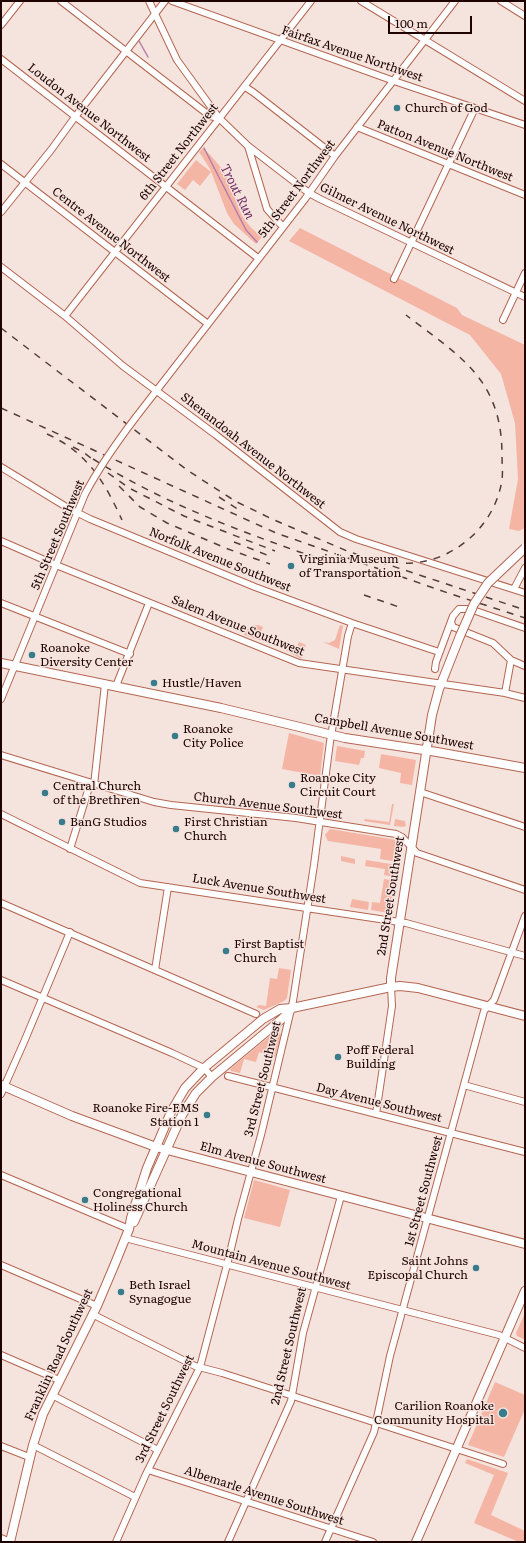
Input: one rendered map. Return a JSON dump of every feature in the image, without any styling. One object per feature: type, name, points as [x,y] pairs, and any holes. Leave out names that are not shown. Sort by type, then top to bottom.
[{"type":"main road","name":"2nd Street Southwest","points":[[391,987],[399,922],[434,706],[441,684],[471,609],[488,583],[525,548]]},
{"type":"main road","name":"Campbell Avenue Southwest","points":[[1,663],[235,711],[332,735],[525,768]]},
{"type":"main road","name":"Franklin Road Southwest","points":[[10,1542],[29,1457],[43,1414],[97,1306],[129,1229],[140,1189],[171,1112],[185,1088],[204,1068],[263,1019],[280,1009],[292,1008],[391,987],[400,986],[414,988],[525,1016]]},
{"type":"main road","name":"Franklin Road Southwest","points":[[129,1229],[136,1220],[166,1150],[196,1093],[212,1077],[283,1018],[292,1008]]},
{"type":"main road","name":"Elm Avenue Southwest","points":[[2,1088],[72,1116],[166,1150],[525,1244]]},
{"type":"main road","points":[[416,1542],[525,1291]]},
{"type":"street","points":[[1,25],[20,1]]},
{"type":"street","points":[[61,1],[210,116],[219,118]]},
{"type":"street","points":[[149,1],[177,60],[219,118]]},
{"type":"street","points":[[1,212],[51,150],[165,1]]},
{"type":"street","name":"Fairfax Avenue Northwest","points":[[172,1],[394,81],[525,125]]},
{"type":"street","name":"6th Street Northwest","points":[[65,316],[219,118],[245,88],[311,1]]},
{"type":"street","points":[[361,1],[525,101]]},
{"type":"street","name":"5th Street Northwest","points":[[156,391],[455,1]]},
{"type":"street","points":[[501,1],[525,16]]},
{"type":"street","name":"Loudon Avenue Northwest","points":[[1,59],[258,258]]},
{"type":"street","points":[[245,88],[253,92],[335,156]]},
{"type":"street","points":[[394,279],[449,165],[474,108]]},
{"type":"street","name":"Gilmer Avenue Northwest","points":[[219,118],[248,146],[309,193],[525,298]]},
{"type":"street","name":"Patton Avenue Northwest","points":[[358,127],[525,195]]},
{"type":"street","points":[[248,146],[267,209],[283,227]]},
{"type":"street","name":"Centre Avenue Northwest","points":[[1,164],[208,324]]},
{"type":"street","name":"Shenandoah Avenue Northwest","points":[[1,267],[65,316],[123,366],[216,435],[340,532],[363,542],[525,593]]},
{"type":"street","points":[[503,320],[525,273]]},
{"type":"street","name":"5th Street Southwest","points":[[1,699],[85,494],[103,462],[156,391]]},
{"type":"street","name":"Norfolk Avenue Southwest","points":[[1,467],[77,513],[255,587],[352,623],[439,652]]},
{"type":"street","name":"Salem Avenue Southwest","points":[[1,541],[148,603],[299,663],[505,693],[525,698]]},
{"type":"street","points":[[514,589],[525,568]]},
{"type":"street","points":[[1,603],[130,654]]},
{"type":"street","points":[[116,686],[130,654],[148,603]]},
{"type":"street","points":[[435,668],[450,622],[459,610],[470,609],[525,628]]},
{"type":"street","points":[[450,622],[453,627],[493,643],[511,660],[525,666]]},
{"type":"street","name":"3rd Street Southwest","points":[[116,1542],[135,1497],[200,1367],[273,1087],[292,1008],[332,735],[348,636],[352,623]]},
{"type":"street","points":[[505,693],[511,660]]},
{"type":"street","points":[[70,849],[92,784],[105,684]]},
{"type":"street","name":"Church Avenue Southwest","points":[[1,755],[92,784],[170,806],[269,815],[396,834],[402,837],[417,853],[433,860],[525,890]]},
{"type":"street","points":[[420,792],[525,827]]},
{"type":"street","name":"Luck Avenue Southwest","points":[[1,814],[140,882],[399,922],[525,956]]},
{"type":"street","points":[[155,970],[168,887]]},
{"type":"street","points":[[1,902],[256,1014]]},
{"type":"street","name":"1st Street Southwest","points":[[325,1542],[374,1432],[390,1356],[402,1310],[484,1011],[494,1000],[513,952],[525,916]]},
{"type":"street","points":[[2,1088],[43,998],[70,932]]},
{"type":"street","points":[[1,980],[204,1068],[212,1077]]},
{"type":"street","name":"2nd Street Southwest","points":[[376,1114],[392,1006],[391,987]]},
{"type":"street","name":"Day Avenue Southwest","points":[[228,1076],[525,1152]]},
{"type":"street","points":[[464,1085],[525,1102]]},
{"type":"street","points":[[1,1175],[129,1229]]},
{"type":"street","name":"2nd Street Southwest","points":[[228,1542],[292,1395],[303,1333],[341,1196]]},
{"type":"street","name":"Mountain Avenue Southwest","points":[[125,1238],[504,1338],[525,1348]]},
{"type":"street","points":[[1,1264],[97,1306]]},
{"type":"street","points":[[92,1314],[200,1367],[292,1395],[503,1464]]},
{"type":"street","points":[[1,1356],[59,1380]]},
{"type":"street","points":[[52,1395],[158,1450]]},
{"type":"street","points":[[33,1445],[135,1497]]},
{"type":"street","points":[[1,1446],[29,1457]]},
{"type":"street","name":"Albemarle Avenue Southwest","points":[[148,1470],[373,1542]]},
{"type":"street","points":[[1,1538],[10,1542]]},
{"type":"shaded area","points":[[203,148],[215,160],[226,175],[244,219],[254,231],[262,237],[256,244],[234,224],[227,213],[210,169],[199,152]]},
{"type":"shaded area","points":[[196,160],[211,172],[200,186],[193,180],[185,190],[177,184]]},
{"type":"shaded area","points":[[300,228],[457,308],[462,315],[525,345],[525,528],[519,531],[509,529],[518,479],[515,423],[501,374],[470,335],[289,241]]},
{"type":"shaded area","points":[[258,625],[263,627],[259,637],[275,645],[244,635],[249,628]]},
{"type":"shaded area","points":[[340,625],[343,626],[339,649],[323,642],[329,643],[335,640]]},
{"type":"shaded area","points":[[299,642],[306,645],[301,659],[279,646],[295,652]]},
{"type":"shaded area","points":[[289,733],[324,743],[320,776],[282,769]]},
{"type":"shaded area","points":[[337,746],[365,751],[364,758],[361,758],[359,765],[335,761]]},
{"type":"shaded area","points":[[381,754],[416,760],[412,785],[400,783],[401,773],[379,768]]},
{"type":"shaded area","points":[[392,804],[394,804],[390,825],[364,821],[365,819],[389,822]]},
{"type":"shaded area","points":[[395,819],[405,821],[406,826],[394,826]]},
{"type":"shaded area","points":[[330,829],[397,840],[401,846],[398,862],[380,859],[381,849],[328,841],[325,835]]},
{"type":"shaded area","points":[[341,856],[355,859],[355,864],[341,861]]},
{"type":"shaded area","points":[[366,860],[397,865],[395,877],[384,875],[385,869],[365,866]]},
{"type":"shaded area","points":[[384,879],[395,881],[389,913],[371,910],[372,902],[380,903]]},
{"type":"shaded area","points":[[352,899],[369,902],[368,910],[350,907]]},
{"type":"shaded area","points":[[279,968],[291,970],[287,998],[284,1001],[264,1010],[256,1007],[259,1005],[266,1006],[270,978],[277,979]]},
{"type":"shaded area","points":[[276,1031],[279,1031],[281,1035],[275,1057],[259,1052],[256,1062],[244,1059],[240,1073],[231,1071],[230,1069]]},
{"type":"shaded area","points":[[254,1180],[290,1190],[280,1227],[244,1218]]},
{"type":"shaded area","points":[[525,1313],[525,1340],[517,1336],[516,1333]]},
{"type":"shaded area","points":[[495,1382],[525,1395],[525,1409],[504,1457],[468,1445]]},
{"type":"shaded area","points":[[467,1459],[508,1473],[491,1515],[525,1531],[525,1542],[519,1542],[474,1523],[494,1475],[465,1463]]},
{"type":"waterway","name":"Trout Run","points":[[139,41],[148,57]]},
{"type":"waterway","name":"Trout Run","points":[[204,148],[246,230],[257,242]]},
{"type":"railway","points":[[392,562],[414,563],[435,559],[448,553],[468,540],[484,523],[490,513],[499,492],[502,477],[501,432],[495,409],[482,382],[452,350],[406,315]]},
{"type":"railway","points":[[1,328],[187,470],[235,501],[272,519],[347,551],[525,610]]},
{"type":"railway","points":[[1,408],[276,533],[448,593],[525,618]]},
{"type":"railway","points":[[47,434],[73,450],[84,459],[101,481],[122,520]]},
{"type":"railway","points":[[73,447],[83,452],[96,462]]},
{"type":"railway","points":[[93,459],[121,476],[179,505],[239,530],[331,563]]},
{"type":"railway","points":[[108,473],[129,488],[184,516],[275,551]]},
{"type":"railway","points":[[119,486],[140,507],[167,523],[228,549],[270,564]]},
{"type":"railway","points":[[219,497],[242,512]]},
{"type":"railway","points":[[234,542],[272,557]]},
{"type":"railway","points":[[364,595],[399,607]]},
{"type":"place","name":"Church of God","points":[[397,108]]},
{"type":"place","name":"Virginia Museum of Transportation","points":[[291,566]]},
{"type":"place","name":"Roanoke Diversity Center","points":[[32,655]]},
{"type":"place","name":"Hustle/Haven","points":[[154,683]]},
{"type":"place","name":"Roanoke City Police","points":[[175,736]]},
{"type":"place","name":"Roanoke City Circuit Court","points":[[292,785]]},
{"type":"place","name":"Central Church of the Brethren","points":[[45,793]]},
{"type":"place","name":"BanG Studios","points":[[62,822]]},
{"type":"place","name":"First Christian Church","points":[[176,829]]},
{"type":"place","name":"First Baptist Church","points":[[226,951]]},
{"type":"place","name":"Poff Federal Building","points":[[338,1057]]},
{"type":"place","name":"Roanoke Fire-EMS Station 1","points":[[207,1115]]},
{"type":"place","name":"Congregational Holiness Church","points":[[85,1200]]},
{"type":"place","name":"Saint Johns Episcopal Church","points":[[476,1268]]},
{"type":"place","name":"Beth Israel Synagogue","points":[[121,1292]]},
{"type":"place","name":"Carilion Roanoke Community Hospital","points":[[503,1413]]}]
